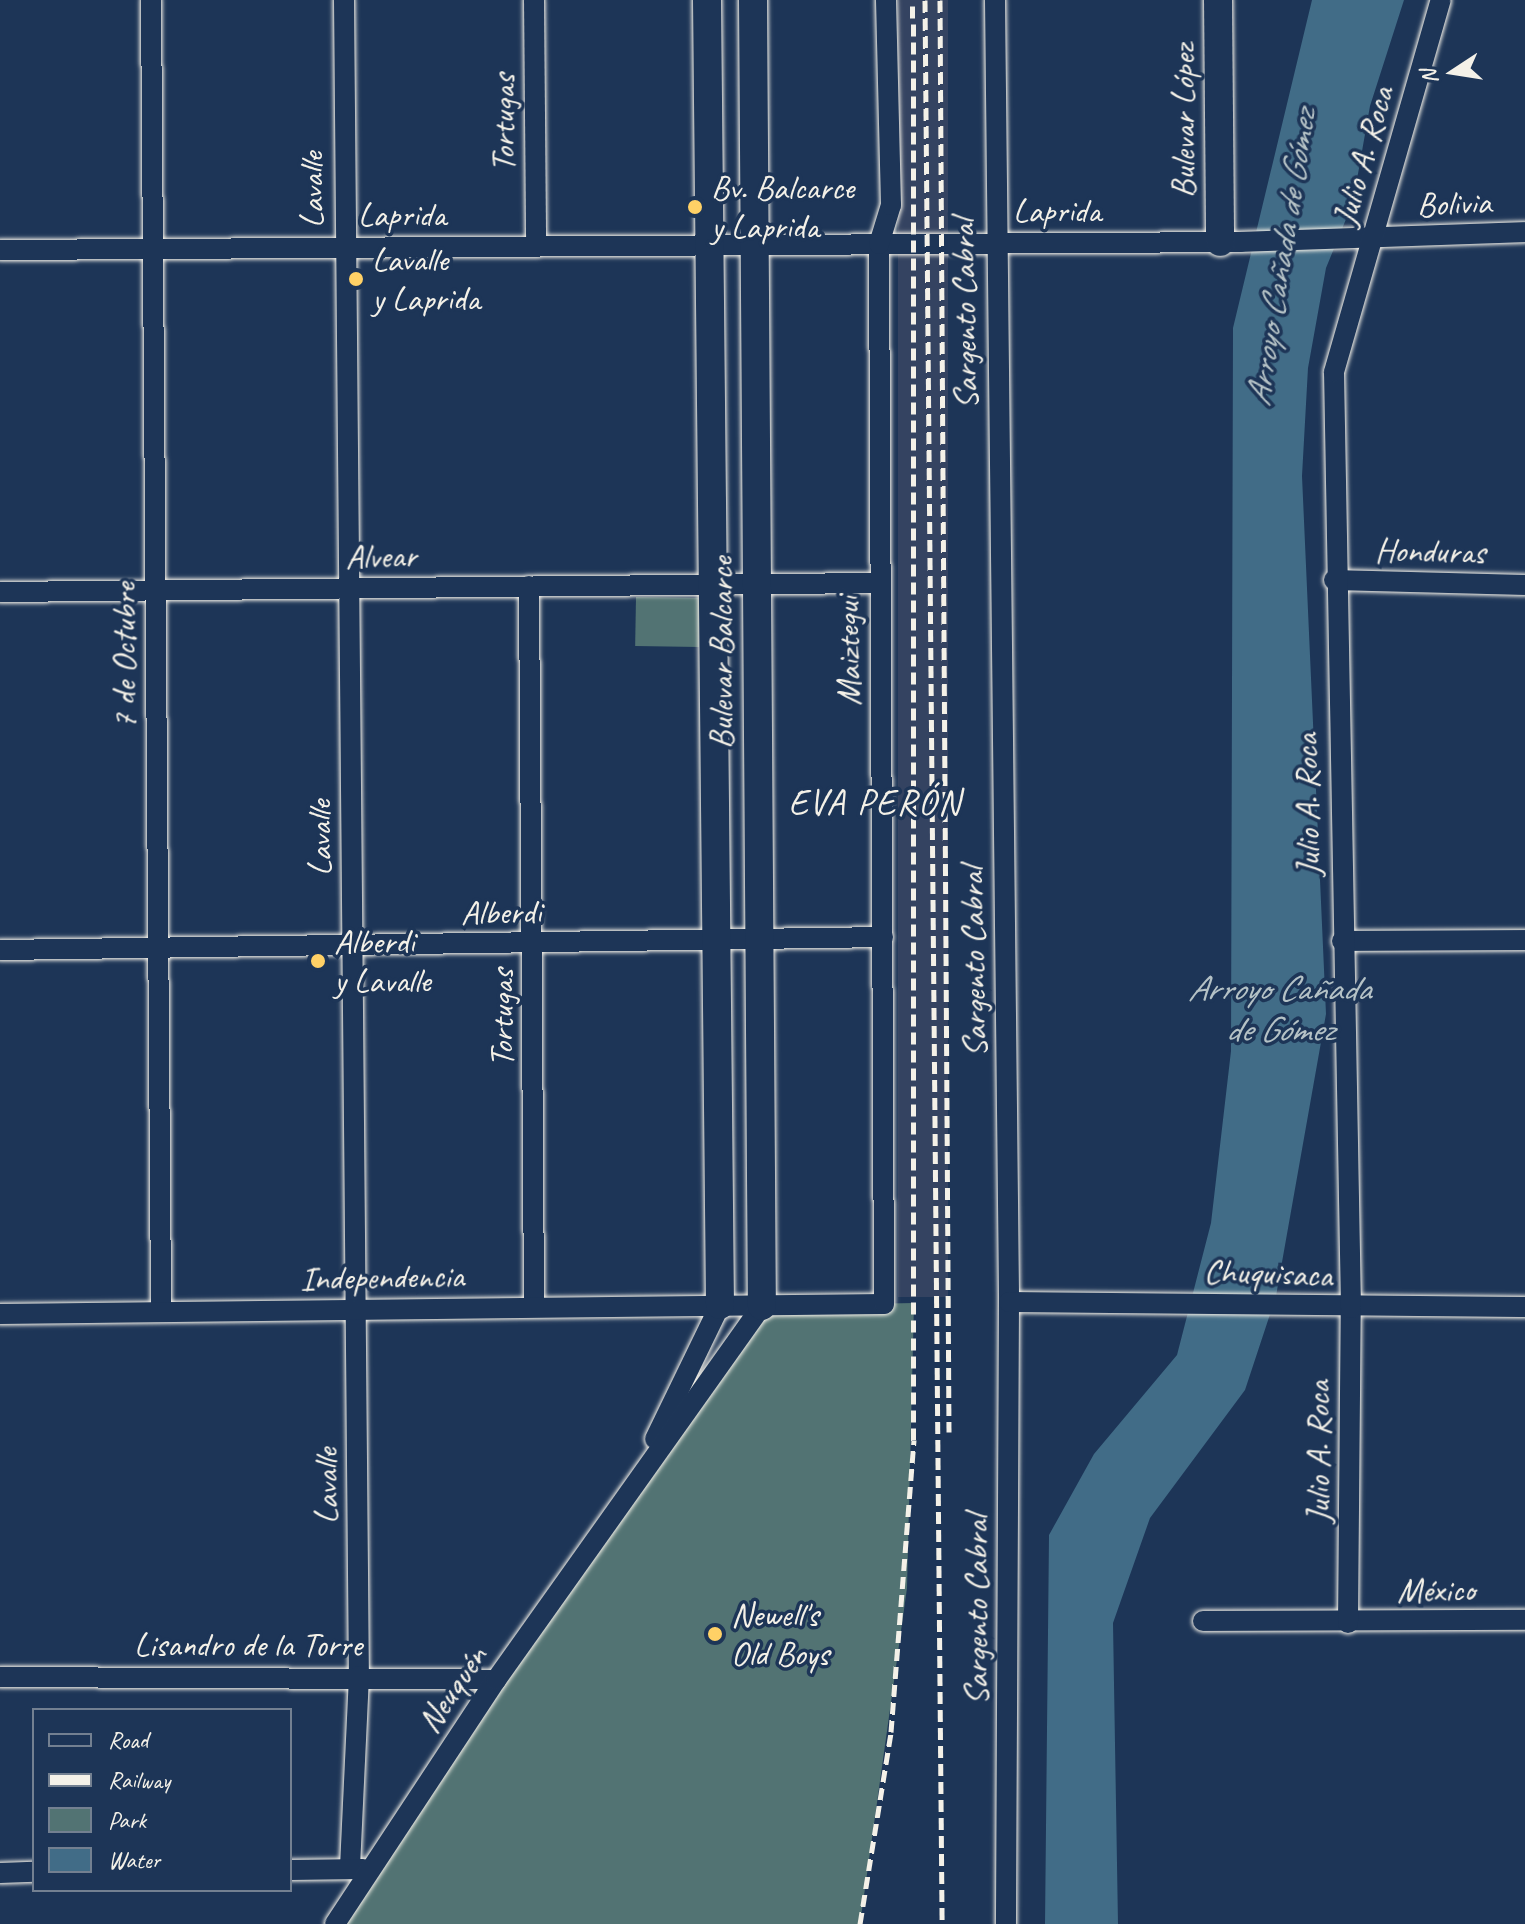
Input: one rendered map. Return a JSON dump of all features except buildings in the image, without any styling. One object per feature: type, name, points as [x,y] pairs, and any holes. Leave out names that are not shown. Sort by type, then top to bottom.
[{"type":"main road","name":"Bulevar Balcarce","points":[[707,0],[720,1305]]},
{"type":"main road","name":"Bulevar Balcarce","points":[[753,0],[760,584],[763,1306]]},
{"type":"main road","name":"Bulevar López","points":[[1218,0],[1231,242]]},
{"type":"street","name":"7 de Octubre","points":[[151,0],[161,1312]]},
{"type":"street","name":"Lavalle","points":[[344,0],[361,1869]]},
{"type":"street","name":"Tortugas","points":[[534,0],[536,246]]},
{"type":"street","name":"Maiztegui","points":[[884,1304],[876,244],[891,205],[886,0]]},
{"type":"street","name":"Sargento Cabral","points":[[995,0],[995,243],[1009,1302],[1006,1924]]},
{"type":"street","name":"Julio A. Roca","points":[[1348,1623],[1351,1308],[1334,580],[1334,372],[1441,0]]},
{"type":"street","name":"Bolivia","points":[[1231,242],[1525,232]]},
{"type":"street","name":"Laprida","points":[[0,250],[1231,242]]},
{"type":"street","name":"Honduras","points":[[1334,580],[1525,585]]},
{"type":"street","name":"Alvear","points":[[0,592],[879,583]]},
{"type":"street","name":"Tortugas","points":[[529,586],[534,1307]]},
{"type":"street","name":"Alberdi","points":[[0,950],[883,937]]},
{"type":"street","points":[[1342,941],[1525,940]]},
{"type":"street","name":"Chuquisaca","points":[[1009,1302],[1351,1308],[1525,1307]]},
{"type":"street","name":"Independencia","points":[[0,1314],[884,1304]]},
{"type":"street","name":"Neuquén","points":[[629,1493],[720,1305]]},
{"type":"street","name":"Neuquén","points":[[335,1924],[361,1869],[763,1306]]},
{"type":"street","name":"México","points":[[1203,1621],[1348,1623],[1525,1620]]},
{"type":"street","name":"Lisandro de la Torre","points":[[0,1677],[359,1676],[496,1680]]},
{"type":"street","points":[[292,1870],[361,1869]]},
{"type":"street","points":[[0,1873],[32,1872]]},
{"type":"shaded area","points":[[898,0],[948,0],[948,1297],[898,1297]]},
{"type":"green space","points":[[636,597],[700,598],[699,647],[635,646]]},
{"type":"green space","name":"Newell's Old Boys","points":[[914,1303],[907,1588],[860,1924],[335,1924],[762,1306]]},
{"type":"water","name":"Arroyo Cañada de Gómez","points":[[1312,0],[1404,0],[1370,106],[1353,202],[1326,268],[1308,368],[1302,476],[1326,1014],[1276,1296],[1245,1390],[1150,1518],[1113,1623],[1118,1924],[1045,1924],[1049,1535],[1094,1454],[1177,1355],[1211,1223],[1231,1051],[1233,328]]},
{"type":"railway","points":[[860,1924],[891,1732],[914,1440],[913,0]]},
{"type":"railway","points":[[925,0],[942,1924]]},
{"type":"railway","points":[[940,0],[949,1432]]},
{"type":"place","name":"Bv. Balcarce y Laprida","points":[[695,207]]},
{"type":"place","name":"Lavalle y Laprida","points":[[356,279]]},
{"type":"place","name":"Alberdi y Lavalle","points":[[318,961]]},
{"type":"place","name":"Newell's Old Boys","points":[[715,1634]]},
{"type":"district","name":"EVA PERÓN","points":[[875,803]]}]
